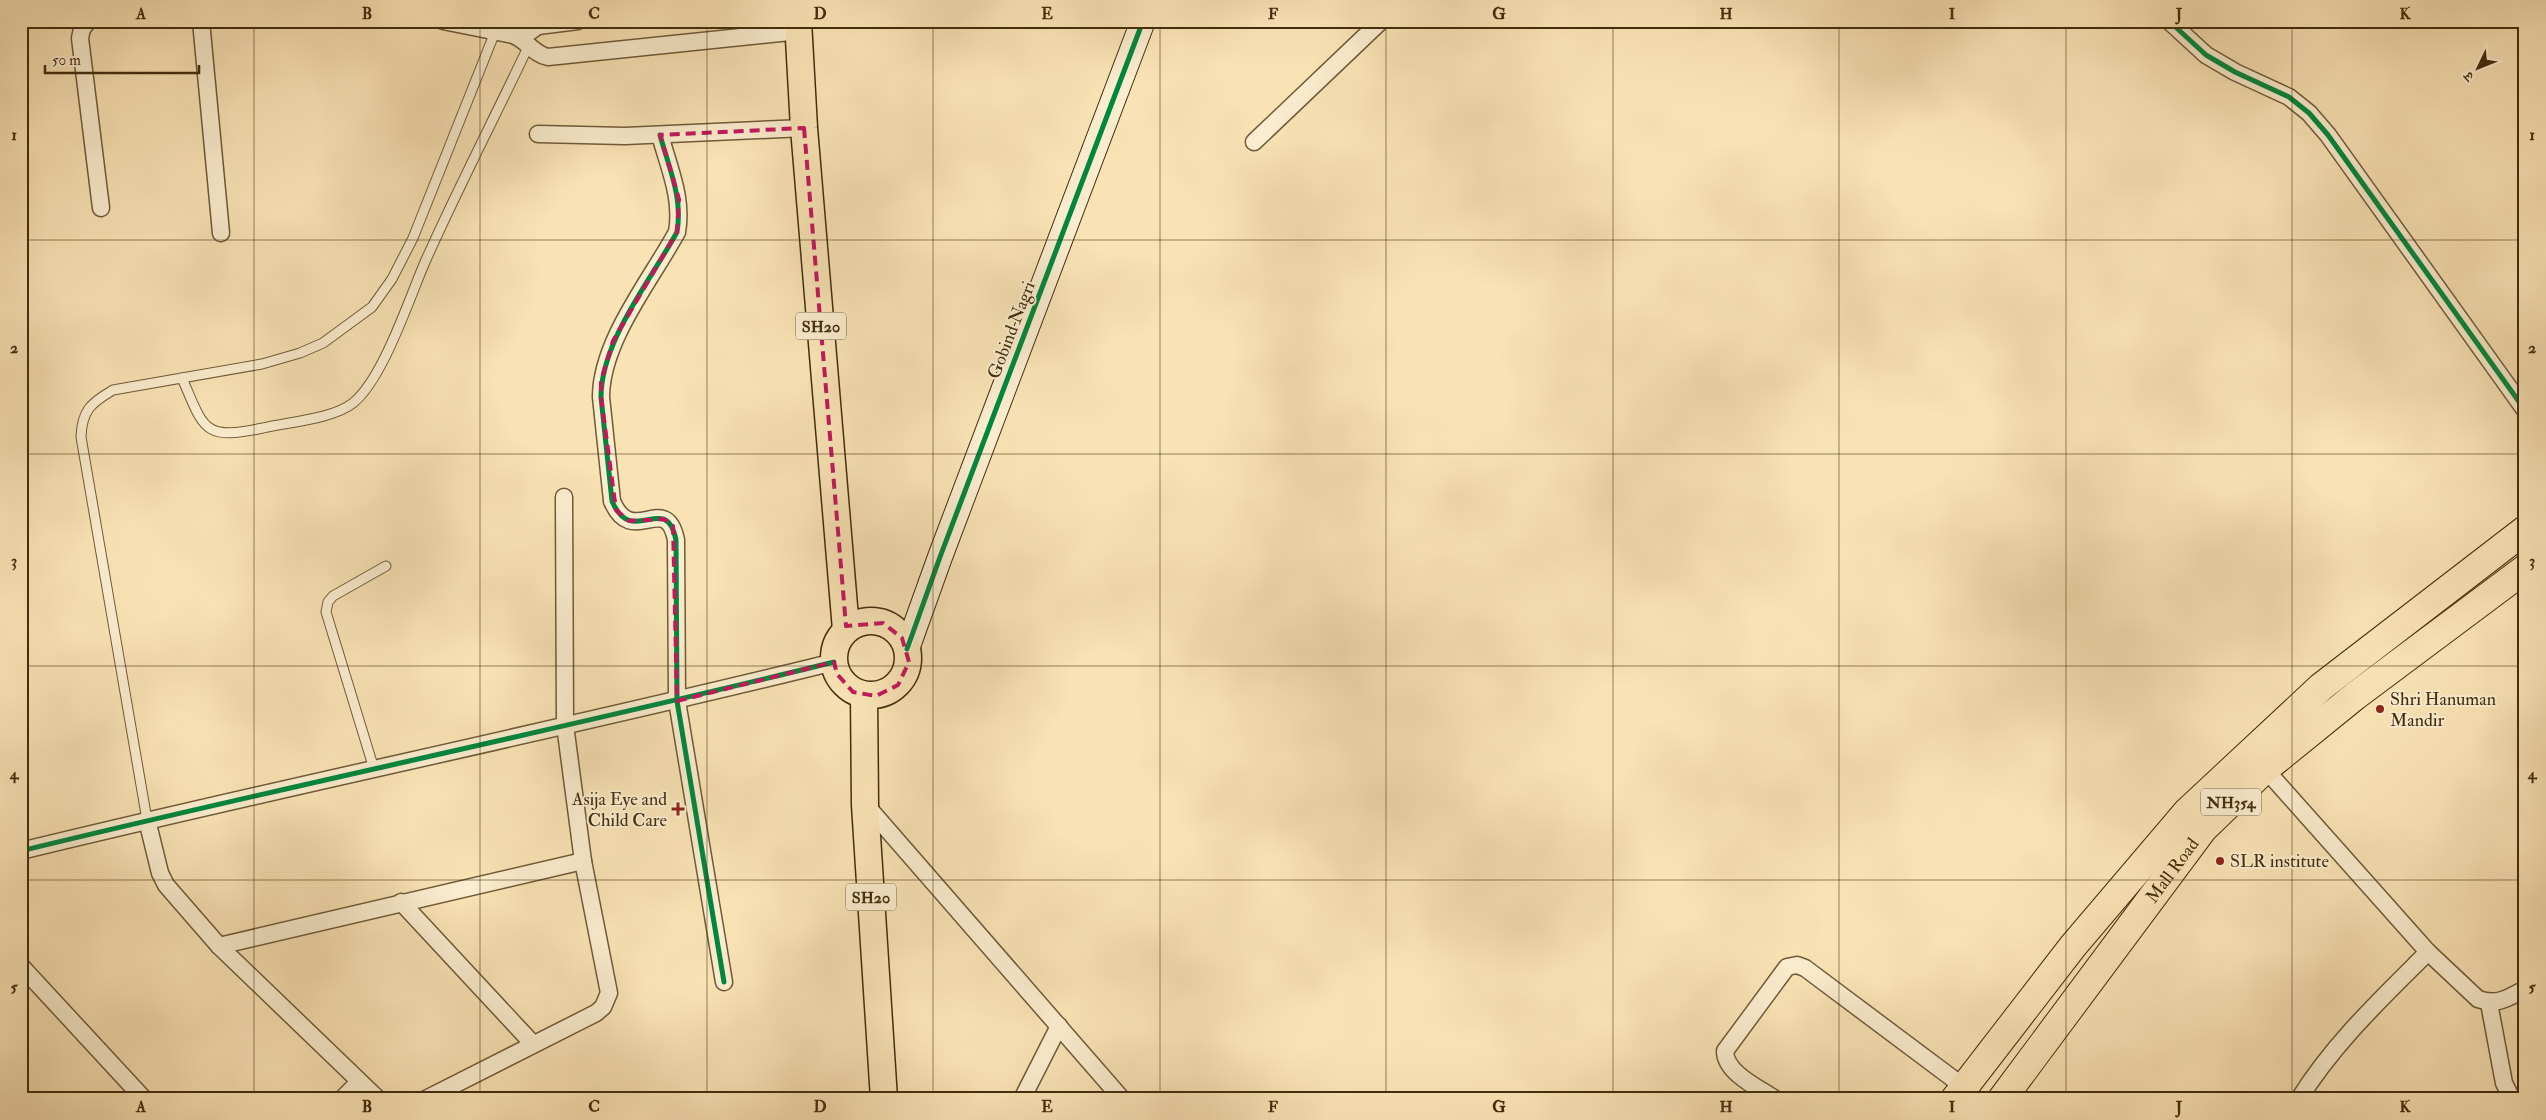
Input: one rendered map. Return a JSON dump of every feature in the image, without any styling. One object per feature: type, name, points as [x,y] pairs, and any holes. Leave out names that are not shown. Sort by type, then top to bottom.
[{"type":"highway","points":[[1960,1093],[2073,946],[2187,812],[2321,687],[2525,530]]},
{"type":"highway","name":"Mall Road","points":[[2002,1099],[2203,829],[2265,769],[2355,696],[2525,569]]},
{"type":"main road","name":"SH20","points":[[798,26],[804,128],[846,630],[839,640],[834,662]]},
{"type":"main road","points":[[834,662],[837,674],[844,684],[853,692],[864,695],[882,694],[898,685],[907,668],[907,649],[898,633],[882,622],[870,621],[857,624],[846,630]]},
{"type":"main road","name":"SH20","points":[[864,695],[866,805],[884,1099]]},
{"type":"street","points":[[88,21],[82,29],[80,38],[101,208]]},
{"type":"street","points":[[201,21],[222,233]]},
{"type":"street","points":[[443,21],[519,35],[538,26],[578,21]]},
{"type":"street","name":"Gobind Nagri","points":[[907,649],[1143,21]]},
{"type":"street","points":[[1254,142],[1381,21]]},
{"type":"street","points":[[2169,21],[2206,55],[2235,72],[2289,97],[2309,113],[2345,159],[2525,410]]},
{"type":"street","points":[[519,35],[541,56],[548,57],[798,26]]},
{"type":"street","points":[[538,134],[660,135],[804,128]]},
{"type":"street","points":[[660,135],[679,199],[680,214],[677,232],[613,341],[601,380],[601,397],[612,501],[616,510],[622,519],[629,521],[664,519],[673,526],[676,540],[677,700],[724,982]]},
{"type":"street","points":[[426,1099],[596,1014],[603,1007],[610,993],[583,861],[565,725],[564,497]]},
{"type":"street","points":[[21,851],[147,820],[677,700],[834,662]]},
{"type":"street","points":[[2265,769],[2428,952],[2478,998],[2489,1003],[2500,1002],[2525,989]]},
{"type":"street","points":[[866,805],[1122,1099]]},
{"type":"street","points":[[147,820],[160,872],[166,885],[219,946],[378,1099]]},
{"type":"street","points":[[219,946],[583,861]]},
{"type":"street","points":[[401,902],[533,1044]]},
{"type":"street","points":[[2299,1099],[2317,1071],[2349,1032],[2428,952]]},
{"type":"street","points":[[1775,1099],[1734,1070],[1725,1058],[1726,1052],[1787,967],[1797,965],[1805,968],[1960,1093]]},
{"type":"street","points":[[21,966],[144,1099]]},
{"type":"street","points":[[2489,1003],[2504,1083],[2512,1099]]},
{"type":"street","points":[[1022,1099],[1058,1026]]},
{"type":"street","points":[[342,1099],[359,1082]]},
{"type":"lane","points":[[147,820],[82,437],[82,420],[97,400],[113,390],[262,364],[300,353],[323,343],[372,307],[392,278],[412,238],[495,32]]},
{"type":"lane","points":[[182,378],[200,420],[209,429],[219,434],[237,434],[335,412],[352,403],[366,390],[378,371],[426,261],[519,35]]},
{"type":"lane","points":[[374,769],[326,612],[328,602],[333,596],[386,566]]},
{"type":"highlighted area","points":[[804,128],[846,626],[883,623],[902,638],[909,662],[898,685],[876,696],[853,692],[837,674],[834,662],[677,701],[673,526],[664,519],[629,521],[616,510],[601,397],[601,381],[613,341],[677,232],[679,199],[660,135]]},
{"type":"cycle path","points":[[907,649],[1143,21]]},
{"type":"cycle path","points":[[2169,21],[2206,55],[2235,72],[2289,97],[2309,113],[2328,135],[2525,410]]},
{"type":"cycle path","points":[[660,135],[677,195],[677,232],[618,333],[609,354],[603,376],[601,397],[612,501],[620,514],[629,520],[638,521],[657,518],[665,520],[671,526],[676,540],[677,701],[724,982]]},
{"type":"cycle path","points":[[21,851],[631,711],[834,662]]},
{"type":"place","name":"Shri Hanuman Mandir","points":[[2380,709]]},
{"type":"place","name":"Asija Eye and Child Care","points":[[678,809]]},
{"type":"place","name":"SLR institute","points":[[2220,861]]}]
